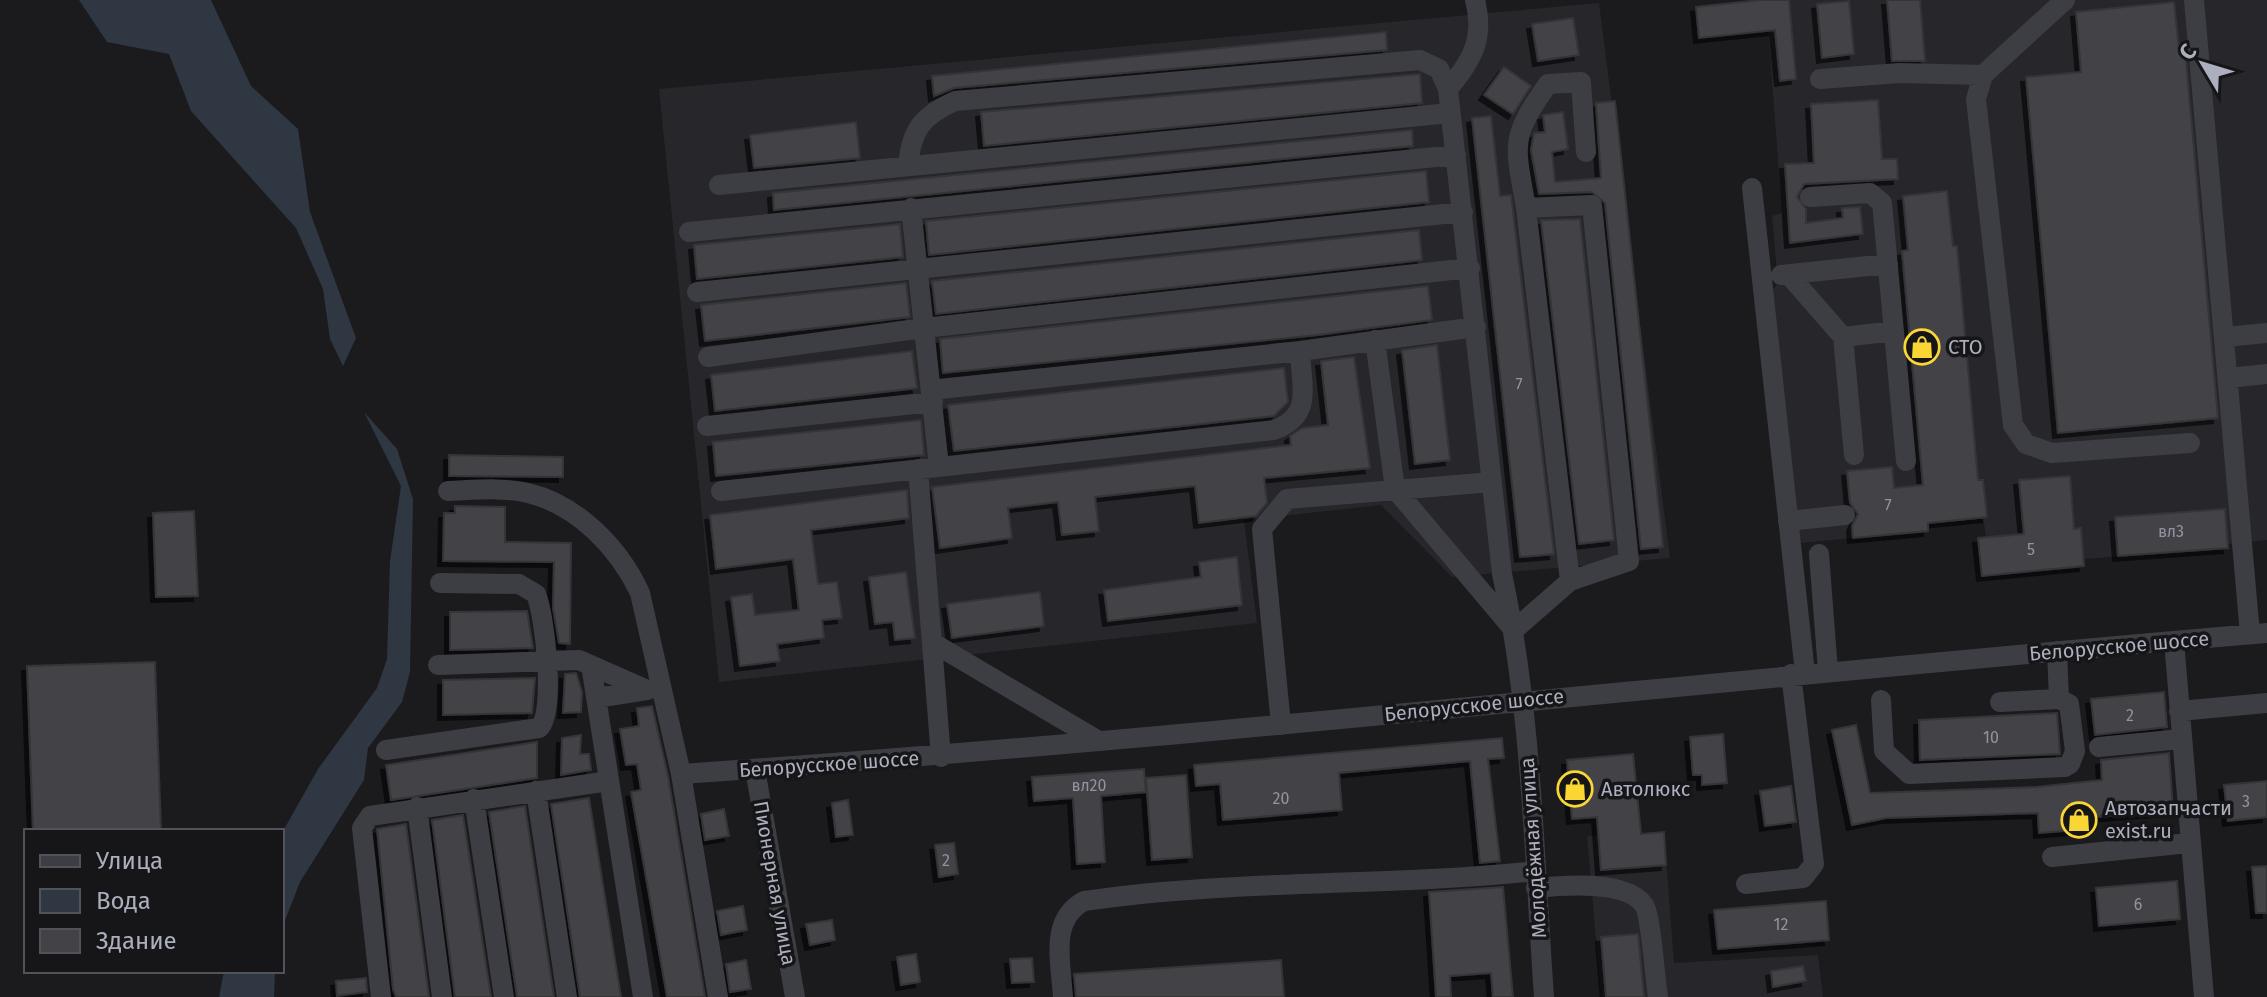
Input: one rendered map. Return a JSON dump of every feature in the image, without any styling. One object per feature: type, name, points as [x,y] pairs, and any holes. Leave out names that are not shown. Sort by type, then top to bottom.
[{"type":"street","points":[[908,166],[913,135],[931,112],[955,101],[1420,60],[1439,69],[1448,89],[1475,52],[1480,33],[1475,0]]},
{"type":"street","points":[[2065,0],[1983,75],[1976,99],[2013,425],[2018,435],[2039,451],[2052,453],[2190,443]]},
{"type":"street","points":[[2194,0],[2228,378],[2259,634]]},
{"type":"street","points":[[1820,79],[1900,73],[1983,75]]},
{"type":"street","points":[[1570,581],[1526,208],[1516,149],[1522,121],[1548,84],[1581,82],[1586,152]]},
{"type":"street","name":"Молодёжная улица","points":[[1448,89],[1502,574],[1514,630],[1522,700],[1544,997]]},
{"type":"street","points":[[719,185],[1450,113]]},
{"type":"street","points":[[689,232],[1456,155]]},
{"type":"street","points":[[1746,884],[1803,878],[1814,864],[1788,521],[1752,188]]},
{"type":"street","points":[[1810,197],[1870,193],[1882,203],[1906,461]]},
{"type":"street","points":[[1375,340],[1395,489],[1514,630],[1570,581],[1629,561],[1592,205],[1526,208]]},
{"type":"street","points":[[911,208],[932,396],[929,468],[941,757]]},
{"type":"street","points":[[697,292],[1463,212]]},
{"type":"street","points":[[1762,278],[1888,264]]},
{"type":"street","points":[[708,357],[924,328],[1470,268]]},
{"type":"street","points":[[1789,275],[1843,337],[1854,455]]},
{"type":"street","points":[[707,426],[1476,327]]},
{"type":"street","points":[[1843,337],[1894,331]]},
{"type":"street","points":[[2225,337],[2267,333]]},
{"type":"street","points":[[721,491],[1274,430],[1290,424],[1302,407],[1300,351]]},
{"type":"street","points":[[2228,378],[2267,374]]},
{"type":"street","points":[[1281,725],[1262,529],[1287,499],[1492,482]]},
{"type":"street","points":[[448,491],[505,490],[530,494],[556,504],[594,529],[614,550],[640,593],[654,689],[681,774],[718,997]]},
{"type":"street","points":[[1788,521],[1845,515]]},
{"type":"street","points":[[1819,554],[1828,671]]},
{"type":"street","points":[[386,750],[539,728],[548,715],[540,604],[529,587],[519,584],[440,583]]},
{"type":"street","name":"Белорусское шоссе","points":[[681,774],[941,757],[1828,671],[2259,634]]},
{"type":"street","points":[[2174,641],[2204,997]]},
{"type":"street","points":[[935,644],[1099,741]]},
{"type":"street","points":[[2057,651],[2059,699]]},
{"type":"street","points":[[438,665],[579,660],[654,689]]},
{"type":"street","points":[[591,665],[643,997]]},
{"type":"street","points":[[596,698],[654,689]]},
{"type":"street","points":[[1881,700],[1884,751],[1904,771],[1915,776],[2065,767],[2070,764],[2075,751],[2072,709],[2059,699],[2000,702]]},
{"type":"street","points":[[2179,711],[2267,703]]},
{"type":"street","points":[[2099,747],[2181,739]]},
{"type":"street","name":"Пионерная улица","points":[[755,769],[795,997]]},
{"type":"street","points":[[381,997],[362,828],[370,816],[379,812],[609,781]]},
{"type":"street","points":[[536,791],[567,997]]},
{"type":"street","points":[[474,799],[504,997]]},
{"type":"street","points":[[417,807],[442,997]]},
{"type":"street","points":[[2052,857],[2189,843]]},
{"type":"street","points":[[1063,997],[1061,929],[1064,916],[1084,901],[1300,882],[1536,879],[1600,887],[1635,896],[1648,914],[1658,997]]},
{"type":"shaded area","points":[[1766,0],[2267,0],[2267,540],[2228,544],[2227,548],[2084,559],[2084,566],[1982,576],[1978,538],[1986,537],[1983,517],[1928,523],[1928,531],[1800,543],[1772,291],[1778,283],[1772,216],[1782,213]]},
{"type":"shaded area","points":[[1599,3],[1670,558],[1452,577],[1381,505],[1244,520],[1257,623],[719,682],[659,89]]},
{"type":"shaded area","points":[[1664,832],[1674,963],[1818,955],[1823,997],[1601,997],[1587,836]]},
{"type":"water","points":[[79,0],[211,0],[251,86],[298,129],[310,212],[356,338],[343,366],[330,339],[323,289],[296,228],[191,111],[169,54],[107,42]]},
{"type":"water","points":[[364,412],[397,449],[413,499],[410,672],[402,702],[368,748],[364,780],[300,882],[284,923],[284,829],[318,769],[377,688],[387,659],[390,561],[401,486]]},
{"type":"water","points":[[224,973],[275,973],[274,997],[219,997]]},
{"type":"building","points":[[1789,0],[1796,79],[1780,81],[1775,30],[1699,38],[1696,7]]},
{"type":"building","points":[[1887,0],[1920,0],[1925,61],[1892,61]]},
{"type":"building","points":[[1849,1],[1854,54],[1822,58],[1817,4]]},
{"type":"building","points":[[2174,2],[2179,49],[2185,49],[2218,418],[2058,433],[2026,77],[2081,72],[2076,12]]},
{"type":"building","points":[[1573,18],[1579,55],[1538,61],[1532,24]]},
{"type":"building","points":[[1386,32],[1387,50],[954,88],[934,96],[932,76]]},
{"type":"building","points":[[1504,67],[1531,86],[1513,114],[1484,95]]},
{"type":"building","points":[[1420,74],[1422,103],[984,146],[981,112]]},
{"type":"building","points":[[1878,100],[1882,159],[1897,159],[1898,179],[1804,184],[1797,197],[1806,209],[1806,223],[1843,218],[1842,208],[1860,207],[1863,234],[1790,243],[1785,164],[1814,163],[1811,104]]},
{"type":"building","points":[[1615,101],[1663,547],[1641,549],[1605,203],[1592,192],[1539,194],[1531,150],[1534,133],[1545,132],[1543,115],[1563,112],[1568,149],[1552,152],[1555,182],[1601,178],[1596,103]]},
{"type":"building","points":[[1491,116],[1500,196],[1511,195],[1554,554],[1520,557],[1472,118]]},
{"type":"building","points":[[856,122],[860,158],[754,168],[750,135]]},
{"type":"building","points":[[1412,130],[1413,146],[774,210],[773,193]]},
{"type":"building","points":[[1426,171],[1429,202],[929,255],[926,221]]},
{"type":"building","points":[[1947,191],[1953,246],[1957,246],[1978,480],[1983,480],[1987,517],[1928,523],[1928,531],[1853,538],[1852,526],[1858,514],[1850,503],[1847,471],[1892,467],[1894,488],[1923,485],[1902,251],[1908,250],[1903,196]]},
{"type":"building","points":[[1580,219],[1614,540],[1579,544],[1541,220]]},
{"type":"building","points":[[900,224],[903,257],[697,279],[694,245]]},
{"type":"building","points":[[1419,230],[1422,260],[936,314],[932,281]]},
{"type":"building","points":[[906,283],[910,317],[705,341],[701,305]]},
{"type":"building","points":[[1428,286],[1432,320],[1318,335],[943,373],[940,339]]},
{"type":"building","points":[[1437,345],[1450,460],[1415,464],[1402,350]]},
{"type":"building","points":[[912,351],[917,388],[715,411],[711,375]]},
{"type":"building","points":[[1354,357],[1370,468],[1264,478],[1267,503],[1256,516],[1199,523],[1195,486],[1095,497],[1099,531],[1062,535],[1058,502],[1008,508],[1012,538],[940,548],[932,487],[1291,445],[1290,436],[1302,428],[1328,425],[1321,361]]},
{"type":"building","points":[[1284,368],[1288,402],[1274,416],[954,451],[948,405]]},
{"type":"building","points":[[921,420],[924,455],[716,476],[713,442]]},
{"type":"building","points":[[449,455],[563,457],[563,477],[449,476]]},
{"type":"building","points":[[2070,476],[2074,529],[2081,528],[2084,566],[1982,576],[1978,538],[2024,534],[2019,480]]},
{"type":"building","points":[[907,490],[909,518],[811,530],[818,584],[837,582],[842,618],[822,620],[824,638],[777,644],[780,661],[740,666],[731,597],[752,594],[755,615],[799,610],[793,559],[716,569],[710,515]]},
{"type":"building","points":[[455,506],[505,507],[505,542],[571,543],[570,644],[559,643],[553,608],[554,562],[443,561],[444,513],[455,513]]},
{"type":"building","points":[[2225,509],[2228,548],[2118,556],[2115,517]]},
{"type":"building","points":[[194,511],[198,596],[156,597],[153,513]]},
{"type":"building","points":[[1237,557],[1242,605],[1108,621],[1104,590],[1201,577],[1199,562]]},
{"type":"building","points":[[906,572],[915,638],[895,640],[893,622],[875,624],[869,577]]},
{"type":"building","points":[[1040,592],[1044,626],[952,638],[947,604]]},
{"type":"building","points":[[527,611],[533,648],[450,650],[450,612]]},
{"type":"building","points":[[155,662],[161,829],[33,829],[27,666]]},
{"type":"building","points":[[576,673],[582,692],[581,712],[563,713],[565,674]]},
{"type":"building","points":[[535,678],[532,713],[443,715],[443,680]]},
{"type":"building","points":[[2164,692],[2167,727],[2095,735],[2091,699]]},
{"type":"building","points":[[652,706],[668,776],[705,997],[667,997],[631,792],[641,790],[637,764],[626,765],[620,729],[639,726],[637,708]]},
{"type":"building","points":[[2057,713],[2060,754],[1920,760],[1919,720]]},
{"type":"building","points":[[1856,725],[1870,793],[2036,787],[2102,780],[2101,760],[2169,753],[2173,811],[2094,817],[2095,825],[2088,825],[2089,829],[2039,833],[2038,813],[1886,818],[1852,825],[1832,730]]},
{"type":"building","points":[[1723,734],[1727,783],[1702,785],[1702,775],[1693,775],[1690,737]]},
{"type":"building","points":[[581,735],[580,754],[589,754],[591,770],[561,775],[562,738]]},
{"type":"building","points":[[1502,738],[1504,758],[1488,759],[1500,861],[1480,863],[1470,761],[1339,773],[1342,810],[1223,820],[1220,784],[1196,786],[1194,765]]},
{"type":"building","points":[[537,742],[537,778],[391,800],[386,765]]},
{"type":"building","points":[[1633,754],[1641,834],[1664,832],[1666,865],[1601,870],[1597,817],[1572,819],[1567,760]]},
{"type":"building","points":[[1144,769],[1146,792],[1101,796],[1105,862],[1077,864],[1073,798],[1034,801],[1032,777]]},
{"type":"building","points":[[1186,775],[1192,857],[1152,860],[1146,778]]},
{"type":"building","points":[[2267,781],[2267,817],[2228,821],[2224,785]]},
{"type":"building","points":[[1791,786],[1796,822],[1765,826],[1760,791]]},
{"type":"building","points":[[589,798],[621,997],[580,997],[551,804]]},
{"type":"building","points":[[848,800],[853,835],[836,837],[832,803]]},
{"type":"building","points":[[525,806],[554,997],[517,997],[489,812]]},
{"type":"building","points":[[724,809],[729,836],[705,840],[701,814]]},
{"type":"building","points":[[463,815],[491,997],[455,997],[432,820]]},
{"type":"building","points":[[406,824],[429,997],[396,997],[393,989],[377,829]]},
{"type":"building","points":[[954,843],[958,874],[939,877],[935,845]]},
{"type":"building","points":[[2267,866],[2267,913],[2256,913],[2252,867]]},
{"type":"building","points":[[2177,881],[2180,919],[2099,926],[2096,888]]},
{"type":"building","points":[[1503,887],[1513,997],[1493,997],[1491,973],[1450,976],[1451,997],[1436,997],[1429,892]]},
{"type":"building","points":[[1826,901],[1829,940],[1718,949],[1714,910]]},
{"type":"building","points":[[743,906],[747,930],[721,935],[717,911]]},
{"type":"building","points":[[832,920],[835,940],[810,945],[806,924]]},
{"type":"building","points":[[1638,934],[1644,997],[1606,997],[1601,937]]},
{"type":"building","points":[[916,954],[920,982],[901,985],[897,957]]},
{"type":"building","points":[[1032,958],[1034,982],[1012,983],[1010,959]]},
{"type":"building","points":[[746,960],[751,989],[730,992],[726,964]]},
{"type":"building","points":[[1281,960],[1284,997],[1076,997],[1074,974]]},
{"type":"building","points":[[1803,966],[1806,981],[1773,987],[1771,971]]},
{"type":"building","points":[[366,978],[367,992],[337,996],[336,981]]},
{"type":"place","name":"СТО","points":[[1922,347]]},
{"type":"place","name":"Автолюкс","points":[[1575,789]]},
{"type":"place","name":"Автозапчасти exist.ru","points":[[2079,820]]}]
